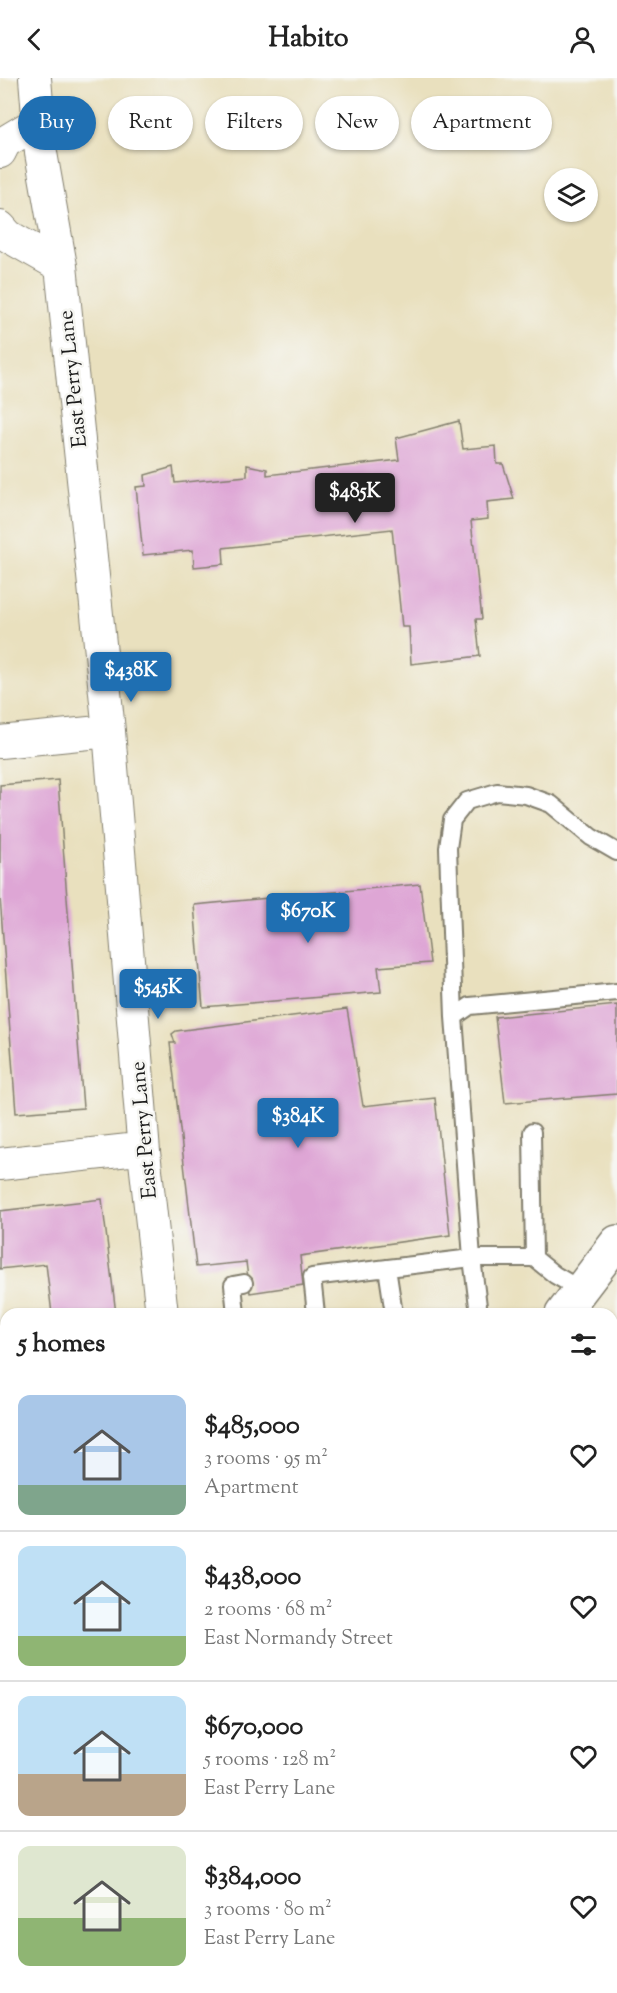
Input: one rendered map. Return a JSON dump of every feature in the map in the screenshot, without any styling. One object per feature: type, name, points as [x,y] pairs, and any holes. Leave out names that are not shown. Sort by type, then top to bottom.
[{"type":"main road","points":[[572,1302],[617,1242]]},
{"type":"street","name":"East Perry Lane","points":[[35,78],[36,96]]},
{"type":"street","points":[[2,145],[18,135]]},
{"type":"street","name":"East Perry Lane","points":[[41,150],[61,266],[109,731],[144,1152],[161,1308]]},
{"type":"street","points":[[0,227],[8,236],[61,266]]},
{"type":"street","points":[[0,742],[109,731]]},
{"type":"street","points":[[0,1164],[138,1149],[144,1152]]},
{"type":"lane","points":[[478,1308],[472,1258],[454,1017],[448,848],[452,820],[467,801],[498,792],[526,795],[551,804],[591,837],[617,852]]},
{"type":"lane","points":[[454,1017],[470,1006],[617,992]]},
{"type":"lane","points":[[532,1132],[534,1258]]},
{"type":"lane","points":[[315,1308],[312,1277],[472,1258],[534,1258],[555,1275],[572,1302]]},
{"type":"lane","points":[[387,1268],[393,1308]]},
{"type":"lane","points":[[235,1308],[233,1285],[244,1283]]},
{"type":"lane","points":[[0,1459],[0,1472]]},
{"type":"building","points":[[459,421],[463,449],[496,446],[497,464],[503,464],[514,499],[487,502],[488,519],[471,521],[482,619],[476,619],[480,656],[411,664],[409,627],[402,627],[392,529],[223,548],[224,564],[194,567],[193,550],[143,555],[136,487],[146,486],[145,475],[173,467],[175,483],[247,476],[247,465],[267,469],[267,475],[399,460],[396,438]]},
{"type":"building","points":[[58,780],[83,1108],[16,1113],[0,897],[0,785]]},
{"type":"building","points":[[420,884],[430,963],[378,967],[381,992],[203,1007],[194,905]]},
{"type":"building","points":[[617,1005],[617,1094],[505,1103],[495,1017]]},
{"type":"building","points":[[347,1009],[363,1106],[435,1098],[450,1235],[300,1256],[303,1285],[250,1293],[246,1262],[196,1267],[170,1043],[175,1043],[172,1034],[176,1031]]},
{"type":"building","points":[[102,1199],[115,1308],[51,1308],[46,1264],[0,1269],[0,1211]]}]
